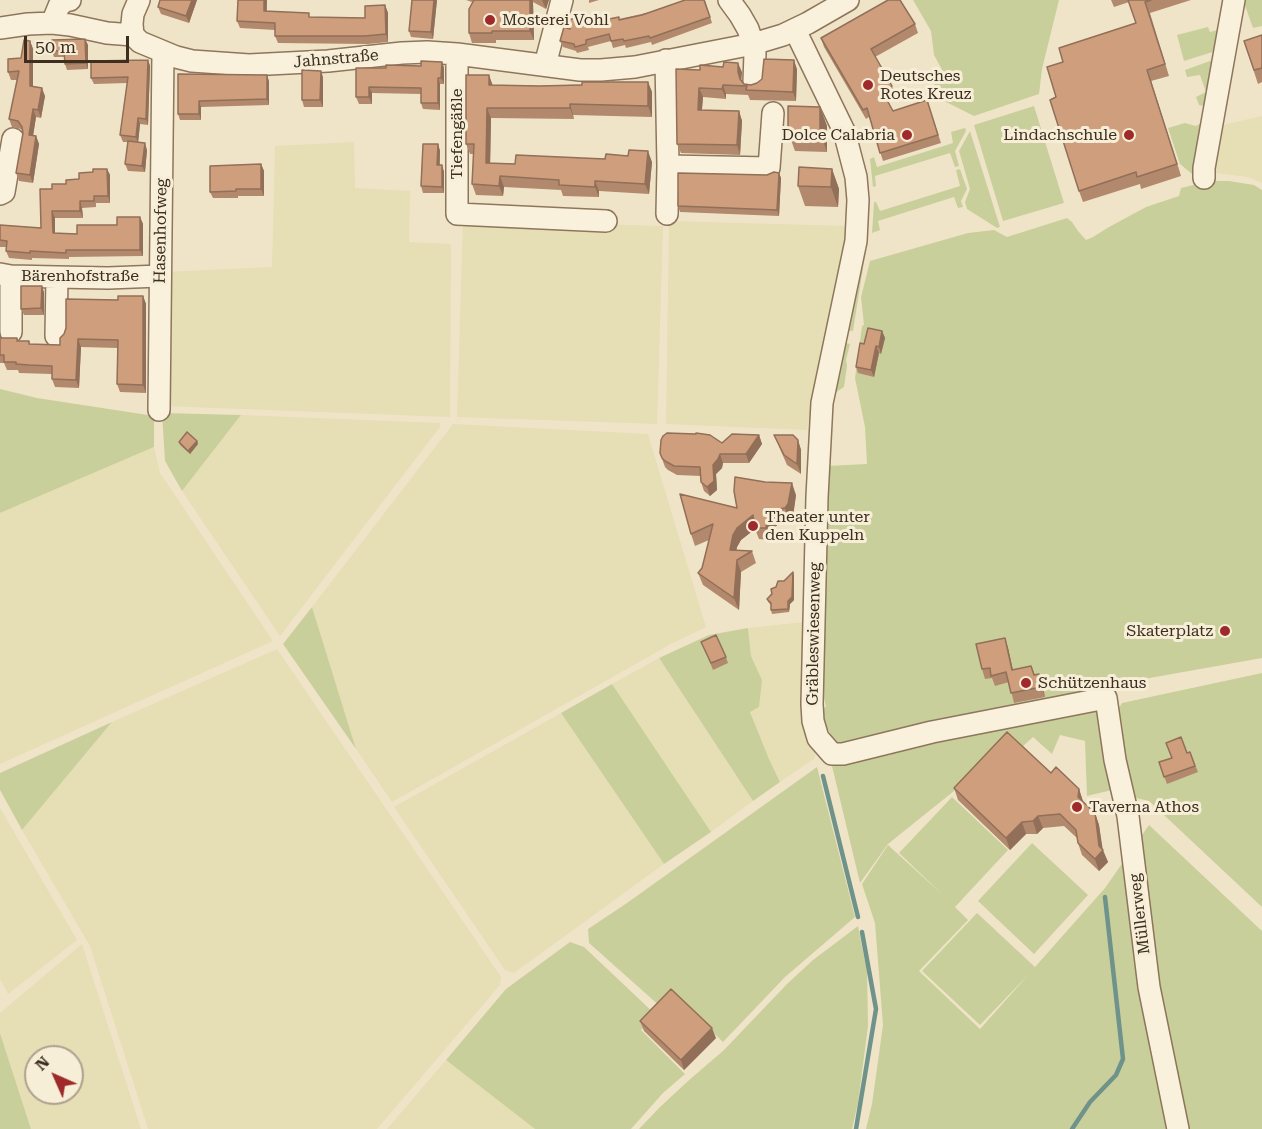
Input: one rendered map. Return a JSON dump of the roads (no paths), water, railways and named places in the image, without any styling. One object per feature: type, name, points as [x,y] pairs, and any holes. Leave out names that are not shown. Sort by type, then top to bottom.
[{"type":"street","points":[[52,23],[59,6],[70,0]]},
{"type":"street","points":[[0,28],[52,23],[107,33],[134,35],[133,14],[139,0]]},
{"type":"street","points":[[545,65],[562,0]]},
{"type":"street","points":[[729,0],[741,15],[753,44],[754,82]]},
{"type":"street","name":"Jahnstraße","points":[[134,35],[140,42],[176,57],[249,65],[427,52],[579,70],[601,70],[635,67],[753,44],[795,30],[848,0]]},
{"type":"street","points":[[1204,178],[1234,0]]},
{"type":"street","name":"Gräbleswiesenweg","points":[[795,30],[858,162],[856,241],[822,404],[814,569],[812,704],[813,721],[818,738],[832,754],[843,753],[932,732],[1106,698]]},
{"type":"street","name":"Hasenhofweg","points":[[159,410],[163,53]]},
{"type":"street","name":"Tiefengäßle","points":[[456,54],[457,214],[606,221]]},
{"type":"street","points":[[666,60],[667,214]]},
{"type":"street","points":[[668,166],[770,168],[773,113]]},
{"type":"street","points":[[2,193],[13,139]]},
{"type":"street","points":[[832,175],[858,162]]},
{"type":"street","points":[[6,275],[11,332]]},
{"type":"street","name":"Bärenhofstraße","points":[[6,275],[57,278],[160,276]]},
{"type":"street","points":[[56,336],[57,278]]},
{"type":"street","name":"Müllerweg","points":[[1106,698],[1115,760],[1128,816],[1149,987],[1178,1129]]},
{"type":"waterway","points":[[823,776],[858,917]]},
{"type":"waterway","points":[[1072,1129],[1090,1102],[1116,1075],[1123,1059],[1105,897]]},
{"type":"waterway","points":[[856,1129],[876,1009],[862,932]]},
{"type":"place","name":"Mosterei Vohl","points":[[490,20]]},
{"type":"place","name":"Deutsches Rotes Kreuz","points":[[868,85]]},
{"type":"place","name":"Dolce Calabria","points":[[907,135]]},
{"type":"place","name":"Lindachschule","points":[[1129,135]]},
{"type":"place","name":"Theater unter den Kuppeln","points":[[753,526]]},
{"type":"place","name":"Skaterplatz","points":[[1225,631]]},
{"type":"place","name":"Schützenhaus","points":[[1026,683]]},
{"type":"place","name":"Taverna Athos","points":[[1077,807]]}]
